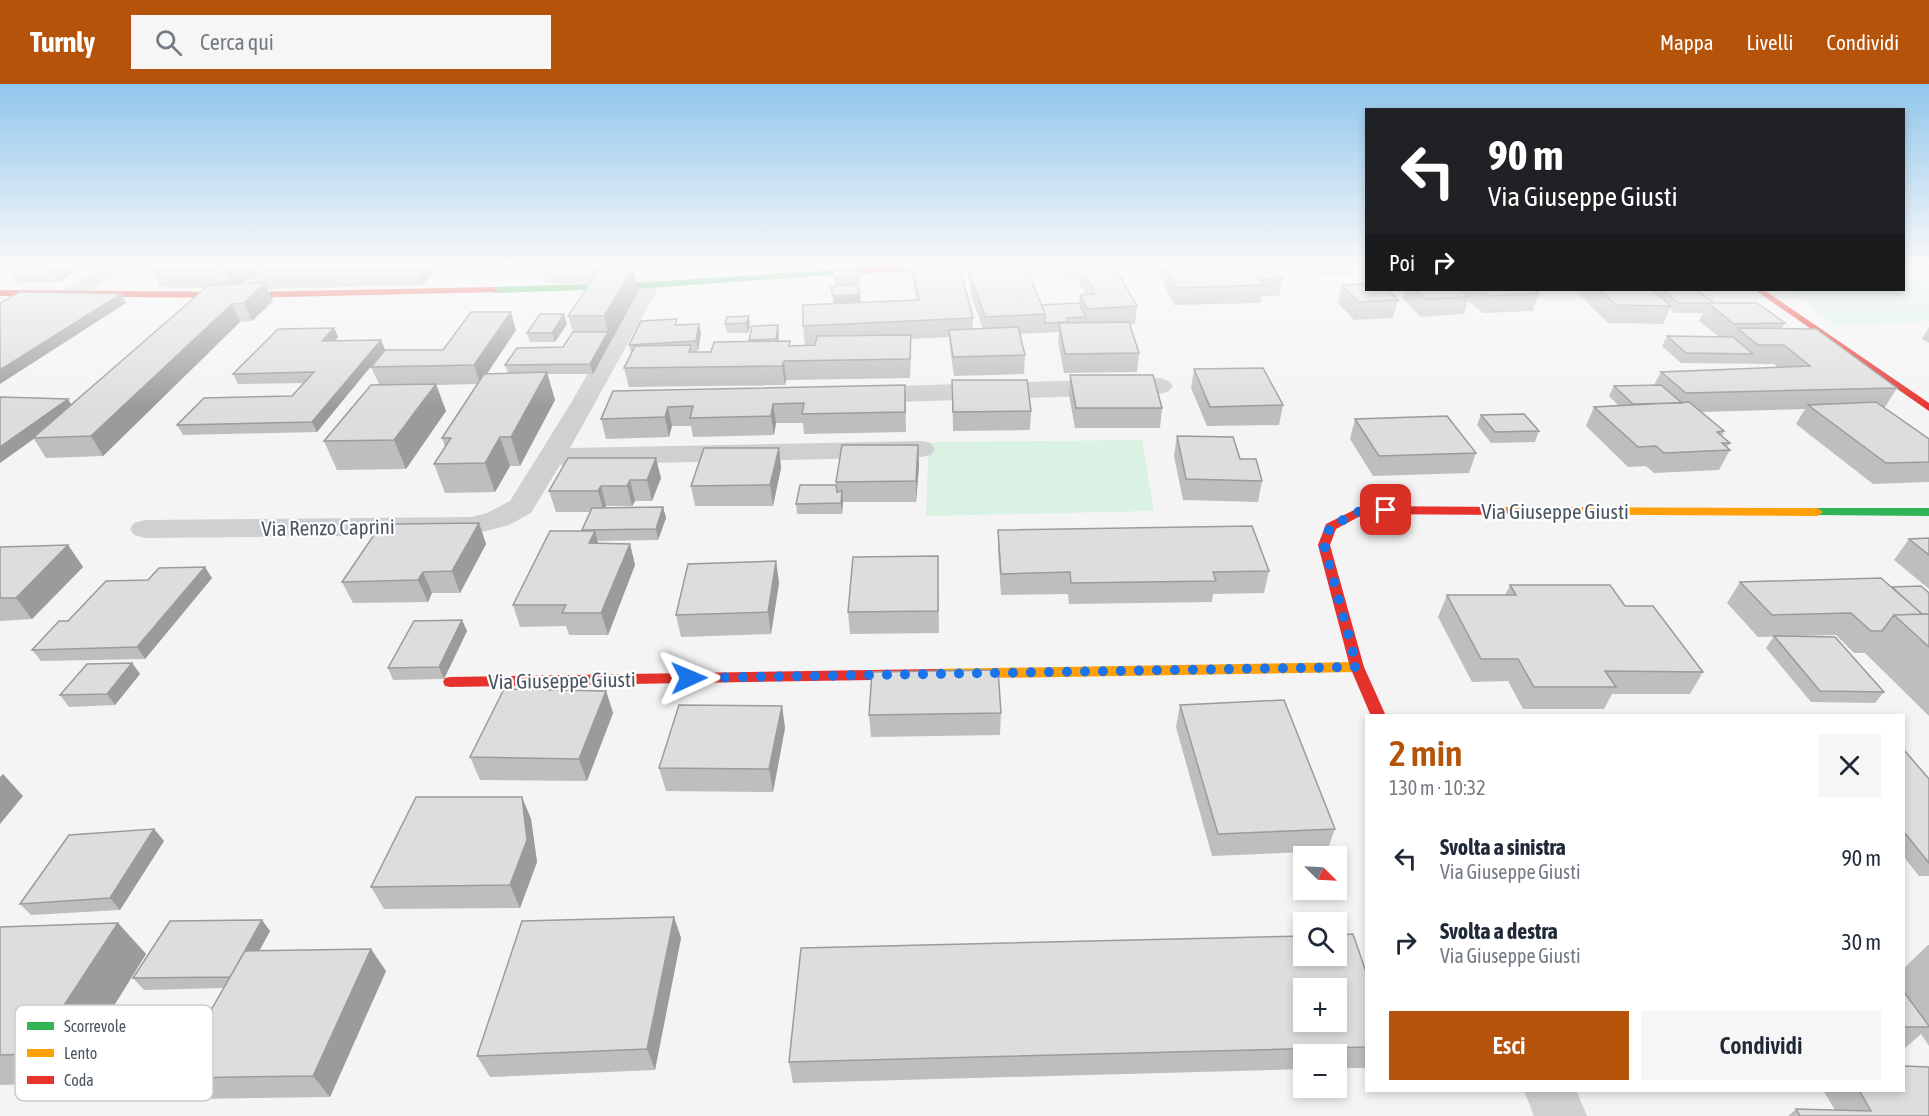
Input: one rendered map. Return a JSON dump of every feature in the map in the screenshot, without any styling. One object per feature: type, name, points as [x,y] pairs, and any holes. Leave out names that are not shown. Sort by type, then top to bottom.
[{"type":"street","name":"Via Renzo Caprini","points":[[145,529],[471,526],[498,519],[521,507],[550,457],[596,403],[637,312]]},
{"type":"street","points":[[1791,312],[1929,408]]},
{"type":"street","points":[[843,396],[1160,386]]},
{"type":"street","points":[[550,457],[921,449]]},
{"type":"street","name":"Via Giuseppe Giusti","points":[[1378,714],[1357,667],[1324,545],[1330,527],[1362,510],[1929,512]]},
{"type":"street","name":"Via Giuseppe Giusti","points":[[450,682],[1357,667]]},
{"type":"street","points":[[1550,1092],[1561,1116]]},
{"type":"green space","points":[[1817,312],[1929,312],[1929,321],[1835,326]]},
{"type":"green space","points":[[1142,440],[1154,511],[926,516],[928,457],[933,442]]},
{"type":"building","points":[[0,312],[92,312],[0,370]]},
{"type":"building","points":[[178,312],[223,312],[91,436],[33,438]]},
{"type":"building","points":[[471,312],[511,312],[474,365],[371,367],[385,350],[443,350]]},
{"type":"building","points":[[571,312],[606,312],[604,316],[568,316]]},
{"type":"building","points":[[803,312],[971,312],[973,318],[803,326]]},
{"type":"building","points":[[983,312],[1044,312],[1045,314],[985,317]]},
{"type":"building","points":[[1044,312],[1084,312],[1086,317],[1067,318],[1068,322],[1045,323]]},
{"type":"building","points":[[1719,312],[1770,312],[1785,323],[1734,324]]},
{"type":"building","points":[[540,314],[564,314],[552,333],[527,333]]},
{"type":"building","points":[[749,316],[746,323],[725,324],[727,317]]},
{"type":"building","points":[[677,319],[675,325],[699,324],[696,341],[629,345],[641,321]]},
{"type":"building","points":[[1129,322],[1139,353],[1065,354],[1059,323]]},
{"type":"building","points":[[778,325],[776,339],[749,340],[752,326]]},
{"type":"building","points":[[1018,327],[1025,355],[953,357],[949,330]]},
{"type":"building","points":[[334,328],[322,341],[381,340],[312,422],[177,425],[204,398],[292,396],[314,372],[233,374],[278,329]]},
{"type":"building","points":[[1737,328],[1816,329],[1897,388],[1686,393],[1661,372],[1810,366],[1784,345],[1758,345]]},
{"type":"building","points":[[573,332],[608,332],[590,364],[505,365],[517,348],[563,347]]},
{"type":"building","points":[[911,335],[910,359],[784,361],[782,366],[624,368],[635,346],[691,345],[689,352],[711,352],[714,342],[790,341],[789,346],[815,345],[817,336]]},
{"type":"building","points":[[1667,336],[1733,337],[1753,354],[1686,353]]},
{"type":"building","points":[[1263,368],[1283,405],[1210,407],[1194,369]]},
{"type":"building","points":[[547,372],[511,437],[500,437],[485,463],[434,464],[451,438],[442,438],[484,374]]},
{"type":"building","points":[[1070,375],[1153,375],[1162,408],[1076,408]]},
{"type":"building","points":[[952,380],[1027,380],[1031,411],[953,412]]},
{"type":"building","points":[[436,384],[394,440],[324,441],[371,385]]},
{"type":"building","points":[[905,385],[905,412],[802,414],[804,403],[773,404],[771,416],[690,418],[693,406],[668,407],[665,417],[601,419],[613,391]]},
{"type":"building","points":[[1661,385],[1682,403],[1633,404],[1614,386]]},
{"type":"building","points":[[0,397],[68,399],[0,447]]},
{"type":"building","points":[[1689,402],[1724,431],[1717,432],[1730,443],[1722,443],[1730,450],[1664,453],[1656,446],[1638,447],[1594,407]]},
{"type":"building","points":[[1876,402],[1929,439],[1929,462],[1886,463],[1808,405]]},
{"type":"building","points":[[1524,414],[1539,431],[1495,432],[1481,415]]},
{"type":"building","points":[[1447,416],[1476,453],[1379,456],[1355,419]]},
{"type":"building","points":[[1177,436],[1233,437],[1240,459],[1256,459],[1262,481],[1186,479]]},
{"type":"building","points":[[842,445],[918,445],[916,481],[836,482]]},
{"type":"building","points":[[704,448],[779,448],[770,485],[691,486]]},
{"type":"building","points":[[568,458],[656,458],[647,480],[630,480],[627,486],[601,486],[598,491],[549,491]]},
{"type":"building","points":[[800,485],[836,485],[837,492],[842,491],[841,503],[796,504]]},
{"type":"building","points":[[663,507],[656,529],[582,530],[592,508]]},
{"type":"building","points":[[479,523],[452,571],[423,572],[418,580],[342,582],[376,532],[390,531],[396,524]]},
{"type":"building","points":[[1252,526],[1269,571],[1213,572],[1216,581],[1071,583],[1070,572],[1001,574],[998,530]]},
{"type":"building","points":[[550,531],[595,531],[589,543],[630,544],[601,613],[562,613],[566,605],[513,605]]},
{"type":"building","points":[[1929,538],[1929,555],[1909,539]]},
{"type":"building","points":[[68,545],[16,598],[0,598],[0,547]]},
{"type":"building","points":[[938,556],[938,611],[848,612],[853,557]]},
{"type":"building","points":[[776,561],[768,612],[676,615],[688,564]]},
{"type":"building","points":[[205,567],[137,647],[32,650],[59,621],[68,621],[106,581],[148,580],[159,568]]},
{"type":"building","points":[[1881,578],[1922,614],[1894,615],[1882,631],[1871,631],[1851,613],[1772,615],[1740,582]]},
{"type":"building","points":[[1510,585],[1610,585],[1625,606],[1653,606],[1703,672],[1605,671],[1616,687],[1534,687],[1518,659],[1481,659],[1447,595],[1516,595]]},
{"type":"building","points":[[1921,586],[1929,593],[1929,614],[1922,614],[1892,587]]},
{"type":"building","points":[[1929,614],[1929,647],[1894,615]]},
{"type":"building","points":[[462,620],[439,667],[388,668],[414,621]]},
{"type":"building","points":[[1774,636],[1835,637],[1884,692],[1820,691]]},
{"type":"building","points":[[132,663],[107,694],[60,695],[87,664]]},
{"type":"building","points":[[998,670],[1001,713],[869,715],[872,672]]},
{"type":"building","points":[[504,689],[606,691],[579,759],[470,757]]},
{"type":"building","points":[[1284,700],[1335,829],[1218,834],[1180,705]]},
{"type":"building","points":[[679,705],[782,706],[769,769],[659,768]]},
{"type":"building","points":[[1905,751],[1929,779],[1929,863],[1905,833]]},
{"type":"building","points":[[416,797],[522,797],[527,840],[510,885],[371,887]]},
{"type":"building","points":[[154,829],[110,898],[20,904],[69,835]]},
{"type":"building","points":[[674,917],[647,1049],[477,1056],[522,921]]},
{"type":"building","points":[[262,920],[230,977],[133,978],[170,921]]},
{"type":"building","points":[[118,923],[64,1005],[15,1005],[15,1055],[0,1055],[0,927]]},
{"type":"building","points":[[1347,934],[1353,934],[1365,969],[1365,1047],[1347,1047],[1347,1044],[1293,1044],[1293,1049],[789,1062],[801,948],[1293,936],[1293,966],[1347,966]]},
{"type":"building","points":[[371,949],[313,1076],[213,1077],[213,1007],[245,951]]},
{"type":"building","points":[[1905,993],[1929,1026],[1905,1027]]},
{"type":"building","points":[[1905,1066],[1929,1067],[1929,1116],[1800,1116],[1796,1109],[1871,1111],[1860,1092],[1905,1092]]},
{"type":"traffic: fast","points":[[1817,512],[1929,512]]},
{"type":"traffic: slow","points":[[1504,511],[1817,512]]},
{"type":"traffic: slow","points":[[935,674],[1357,667]]},
{"type":"traffic: jam","points":[[1791,312],[1929,408]]},
{"type":"traffic: jam","points":[[1378,714],[1357,667],[1324,545],[1330,527],[1362,510],[1504,511]]},
{"type":"traffic: jam","points":[[450,682],[935,674]]},
{"type":"route","points":[[689,678],[1357,667],[1324,545],[1330,527],[1362,510],[1386,510]]}]
